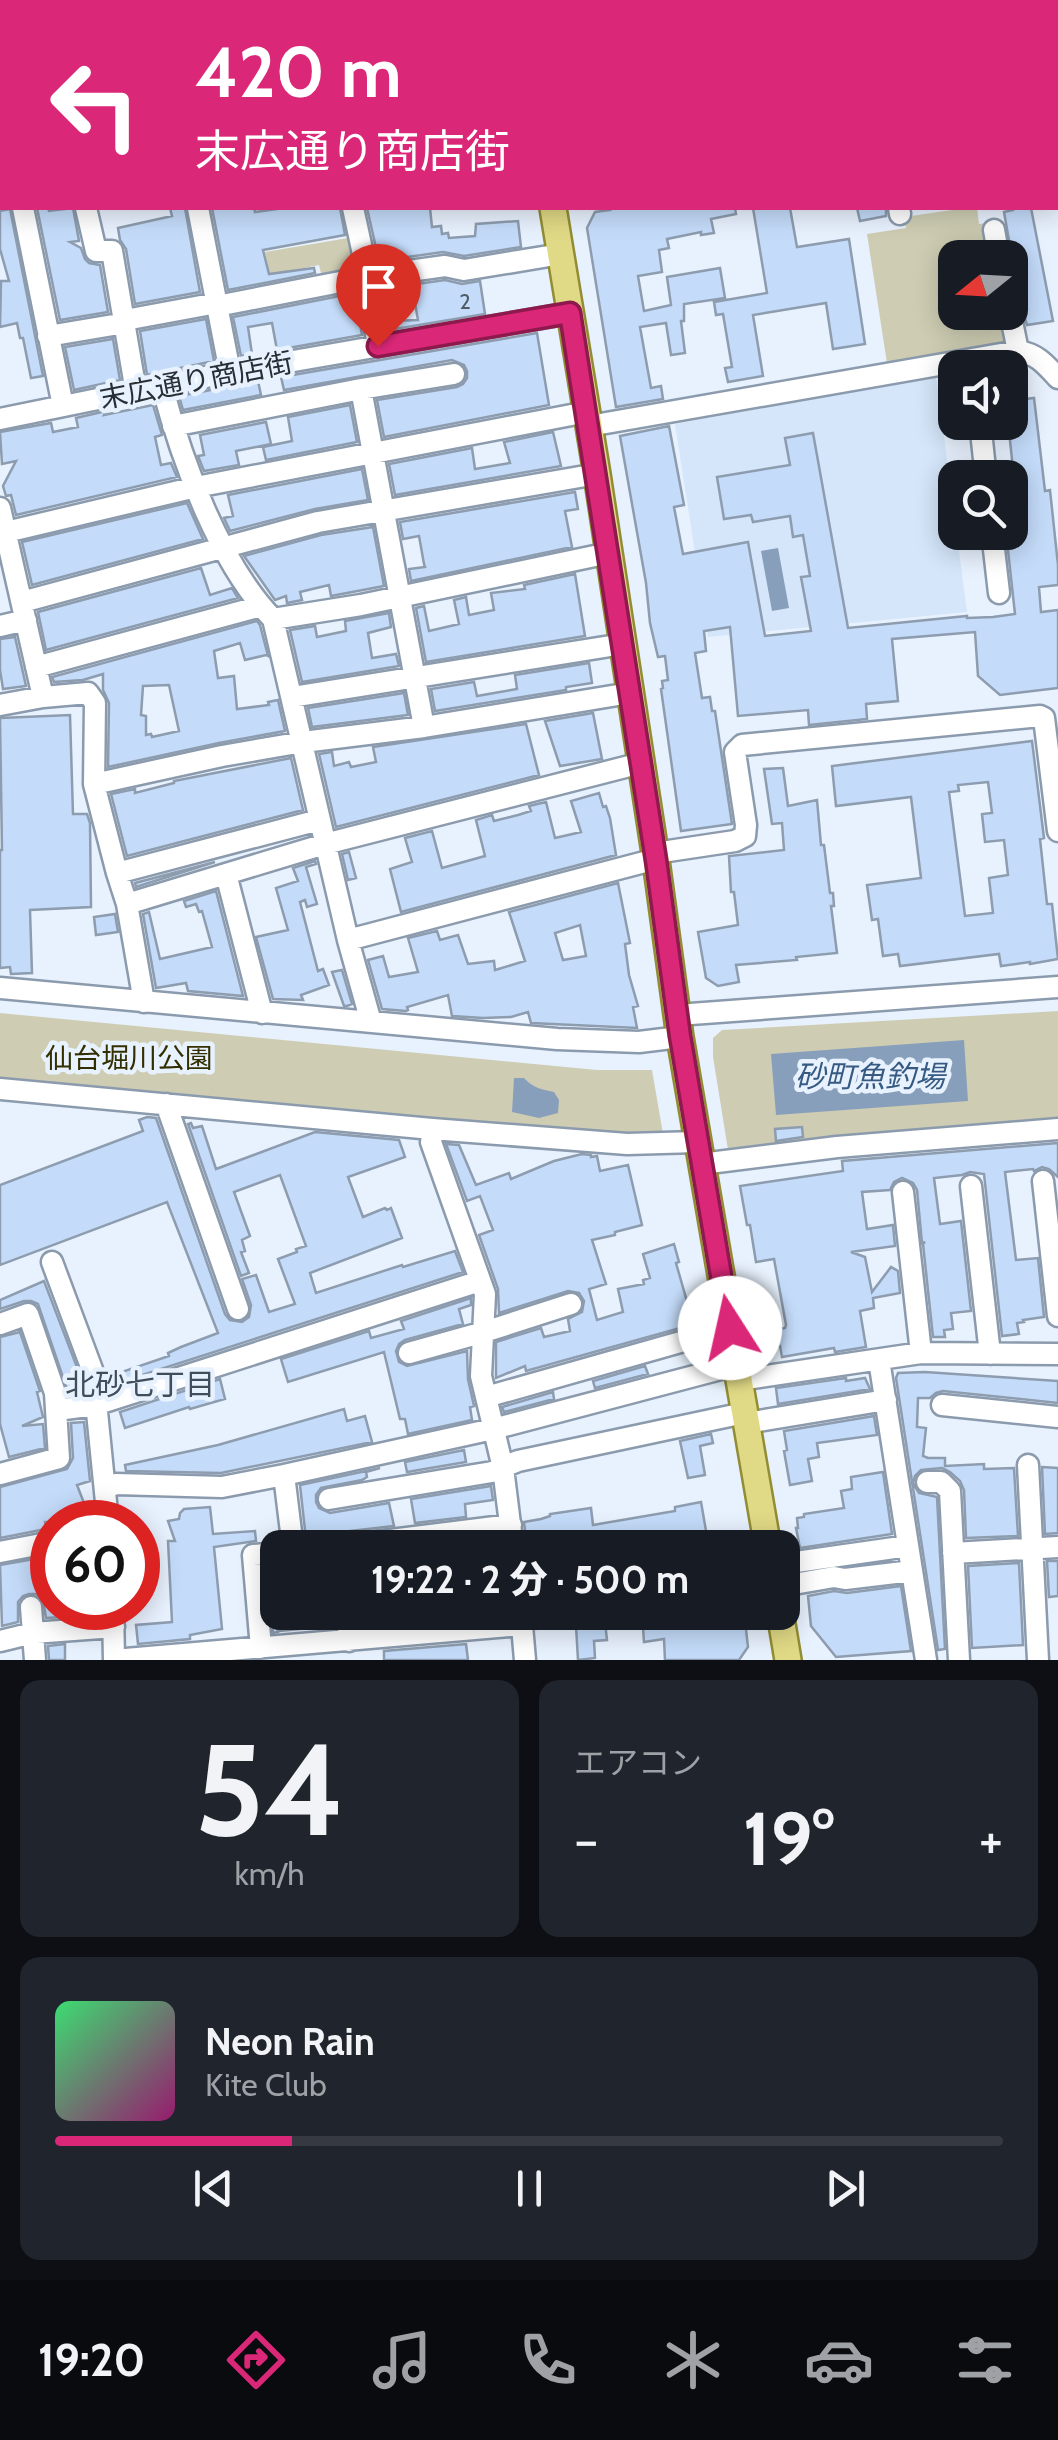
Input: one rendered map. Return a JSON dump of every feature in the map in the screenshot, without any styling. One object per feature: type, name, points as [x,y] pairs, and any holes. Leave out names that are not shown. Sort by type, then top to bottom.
[{"type":"main road","points":[[552,210],[597,474],[699,1153],[765,1530]]},
{"type":"main road","points":[[783,1630],[788,1660]]},
{"type":"street","points":[[23,210],[63,406]]},
{"type":"street","points":[[86,210],[96,251],[112,251],[136,392]]},
{"type":"street","points":[[198,210],[230,372]]},
{"type":"street","points":[[353,210],[378,346]]},
{"type":"street","points":[[994,230],[996,240]]},
{"type":"street","points":[[48,336],[367,277],[445,266],[464,270],[561,254]]},
{"type":"street","name":"末広通り商店街","points":[[0,419],[230,372],[570,313]]},
{"type":"street","points":[[1028,353],[1058,378]]},
{"type":"street","points":[[6,532],[196,487],[373,453],[938,368]]},
{"type":"street","points":[[172,426],[454,374]]},
{"type":"street","points":[[162,386],[172,426],[223,548],[267,613],[292,697],[371,1022]]},
{"type":"street","points":[[361,389],[424,727]]},
{"type":"street","points":[[0,626],[24,611],[318,522],[597,474]]},
{"type":"street","points":[[0,508],[43,697]]},
{"type":"street","points":[[994,550],[999,593]]},
{"type":"street","points":[[36,667],[267,613],[401,597],[609,553]]},
{"type":"street","points":[[292,697],[623,644]]},
{"type":"street","points":[[94,784],[303,742],[424,727],[630,692]]},
{"type":"street","points":[[0,705],[88,693],[95,703],[94,784],[127,904],[144,1002]]},
{"type":"street","points":[[348,940],[656,856],[736,842],[745,836],[746,825],[735,752],[742,745],[1051,717],[1058,831]]},
{"type":"street","points":[[127,904],[325,844],[641,763]]},
{"type":"street","points":[[116,872],[319,820]]},
{"type":"street","points":[[226,874],[262,1013]]},
{"type":"street","points":[[0,988],[557,1040],[639,1042],[679,1026],[1058,986]]},
{"type":"street","points":[[0,1089],[699,1153],[837,1147],[1058,1129]]},
{"type":"street","points":[[166,1104],[238,1309]]},
{"type":"street","points":[[433,1129],[431,1142],[485,1294],[481,1376],[503,1468],[511,1530]]},
{"type":"street","points":[[1043,1181],[1058,1316]]},
{"type":"street","points":[[971,1186],[990,1354]]},
{"type":"street","points":[[903,1192],[921,1354]]},
{"type":"street","points":[[52,1262],[93,1372],[107,1500]]},
{"type":"street","points":[[57,1410],[95,1405],[480,1281]]},
{"type":"street","points":[[409,1353],[571,1304]]},
{"type":"street","points":[[0,1324],[28,1314],[56,1393],[60,1458],[2,1468]]},
{"type":"street","points":[[486,1397],[730,1328]]},
{"type":"street","points":[[106,1488],[116,1484],[222,1487],[738,1372],[921,1354],[1058,1354]]},
{"type":"street","points":[[880,1360],[926,1660]]},
{"type":"street","points":[[329,1499],[492,1472],[518,1461],[745,1418],[886,1400]]},
{"type":"street","points":[[942,1405],[1058,1417]]},
{"type":"street","points":[[1028,1465],[1038,1660]]},
{"type":"street","points":[[284,1475],[290,1530]]},
{"type":"street","points":[[928,1482],[942,1482],[950,1491],[959,1660]]},
{"type":"street","points":[[486,1530],[511,1525]]},
{"type":"street","points":[[0,1552],[30,1546]]},
{"type":"street","points":[[800,1561],[908,1546]]},
{"type":"street","points":[[953,1552],[1058,1547]]},
{"type":"street","points":[[260,1555],[253,1556],[261,1648]]},
{"type":"street","points":[[800,1583],[912,1571]]},
{"type":"street","points":[[33,1630],[36,1660]]},
{"type":"street","points":[[0,1641],[52,1630]]},
{"type":"street","points":[[114,1630],[114,1660],[349,1641],[404,1630]]},
{"type":"street","points":[[348,1630],[349,1641]]},
{"type":"street","points":[[523,1630],[525,1660]]},
{"type":"shaded area","points":[[936,376],[938,440],[944,440],[947,460],[938,460],[938,550],[959,550],[967,612],[708,637],[675,424]]},
{"type":"green space","points":[[977,210],[979,224],[987,223],[990,240],[938,240],[938,330],[1007,330],[1010,343],[938,350],[938,355],[887,363],[867,234],[906,228],[904,217]]},
{"type":"green space","points":[[354,237],[359,264],[353,266],[355,273],[323,281],[319,265],[270,275],[265,252]]},
{"type":"green space","points":[[1058,1011],[1058,1124],[729,1156],[713,1057],[713,1038],[722,1030]]},
{"type":"green space","name":"仙台堀川公園","points":[[0,1013],[597,1070],[652,1070],[663,1134],[530,1130],[0,1079]]},
{"type":"water","points":[[778,548],[789,608],[772,611],[761,551]]},
{"type":"water","name":"砂町魚釣場","points":[[964,1040],[968,1101],[776,1115],[771,1054]]},
{"type":"water","points":[[514,1078],[524,1078],[534,1086],[554,1092],[559,1100],[558,1113],[539,1118],[512,1112]]},
{"type":"building","points":[[10,210],[43,376],[31,378],[17,323],[0,327],[1,281],[9,281],[0,249],[0,211]]},
{"type":"building","points":[[37,210],[73,210],[79,241],[70,242],[81,248],[89,263],[100,265],[108,312],[60,320]]},
{"type":"building","points":[[170,210],[185,210],[200,292],[135,304],[126,249],[118,228],[172,216]]},
{"type":"building","points":[[212,210],[340,210],[345,235],[263,250],[269,274],[314,268],[315,273],[228,290]]},
{"type":"building","points":[[367,210],[430,210],[432,227],[441,226],[442,234],[448,233],[449,238],[475,236],[476,224],[518,221],[521,247],[464,256],[443,252],[379,261]]},
{"type":"building","points":[[735,210],[736,214],[711,219],[714,233],[667,239],[669,248],[659,250],[662,272],[638,276],[644,311],[671,305],[667,277],[720,268],[725,298],[684,304],[681,321],[685,353],[671,355],[666,323],[640,327],[651,388],[661,386],[663,399],[616,407],[587,228],[595,212]]},
{"type":"building","points":[[753,210],[790,210],[797,247],[849,239],[865,344],[833,349],[826,303],[753,315],[763,376],[728,382],[725,368],[732,367],[723,314],[716,315],[714,302],[767,293]]},
{"type":"building","points":[[857,210],[886,210],[886,216],[860,221]]},
{"type":"building","points":[[1031,210],[1053,321],[1028,325],[1028,240],[1009,240],[1004,212]]},
{"type":"building","points":[[445,280],[462,284],[480,281],[485,314],[389,330],[382,289]],"holes":[[[413,292],[418,320],[392,321],[389,295]]]},
{"type":"building","points":[[355,293],[362,335],[277,350],[272,323],[248,327],[252,354],[241,356],[233,317]]},
{"type":"building","points":[[206,319],[214,361],[147,375],[140,331]]},
{"type":"building","points":[[537,333],[549,405],[384,437],[377,400],[457,387],[467,378],[464,365],[452,360],[284,390],[281,377]]},
{"type":"building","points":[[113,339],[120,380],[74,390],[65,347]]},
{"type":"building","points":[[258,381],[261,395],[183,410],[179,396]]},
{"type":"building","points":[[1034,398],[1058,565],[1058,585],[1039,587],[1041,612],[1058,610],[1058,688],[1000,695],[978,676],[975,632],[892,639],[898,701],[866,704],[867,719],[809,725],[808,710],[738,716],[730,627],[704,631],[706,651],[695,653],[702,698],[710,697],[715,711],[732,824],[681,831],[661,689],[662,681],[668,680],[665,656],[658,657],[650,623],[620,436],[669,426],[684,505],[674,507],[683,554],[748,542],[765,636],[811,631],[801,577],[810,576],[803,535],[793,537],[790,516],[753,522],[751,515],[724,519],[717,477],[790,465],[785,438],[813,433],[848,628],[993,617],[1015,614],[1008,550],[1028,550],[1028,460],[1012,460],[1010,440],[1028,440],[1028,399]]},
{"type":"building","points":[[153,405],[162,435],[155,437],[161,465],[171,463],[177,477],[16,515],[11,495],[6,496],[3,486],[16,461],[2,464],[0,432],[51,423],[53,432],[78,427],[76,418]]},
{"type":"building","points":[[350,405],[357,442],[266,460],[263,447],[292,441],[288,417]]},
{"type":"building","points":[[266,422],[271,444],[236,451],[239,465],[204,471],[198,456],[204,455],[200,435]]},
{"type":"building","points":[[553,432],[561,466],[395,495],[389,464],[472,448],[475,469],[510,463],[504,442]]},
{"type":"building","points":[[362,469],[368,500],[230,531],[224,518],[233,516],[228,495]]},
{"type":"building","points":[[575,492],[578,509],[565,511],[572,547],[411,581],[409,569],[425,567],[419,536],[403,539],[400,522]]},
{"type":"building","points":[[187,503],[203,539],[32,585],[22,542]]},
{"type":"building","points":[[373,527],[384,586],[331,596],[329,585],[300,592],[302,600],[287,603],[286,596],[275,600],[244,556],[321,535]]},
{"type":"building","points":[[201,568],[210,595],[232,588],[238,598],[46,650],[38,612]]},
{"type":"building","points":[[575,574],[585,636],[426,662],[416,608],[424,606],[429,631],[459,624],[454,600],[466,597],[469,615],[494,610],[491,593],[525,589],[524,585]]},
{"type":"building","points":[[389,613],[391,627],[368,633],[372,658],[396,654],[399,666],[302,682],[290,630],[315,626],[317,637],[346,631],[345,621]]},
{"type":"building","points":[[257,621],[268,656],[245,660],[240,643],[214,651],[218,678],[234,676],[237,709],[278,700],[285,731],[108,767],[109,703],[103,690],[103,674],[54,682],[52,677]],"holes":[[[169,685],[179,731],[146,735],[146,716],[141,715],[143,686]]]},
{"type":"building","points":[[15,637],[26,686],[3,689],[0,639]]},
{"type":"building","points":[[589,663],[592,683],[435,711],[431,689],[474,682],[477,696],[517,689],[515,675]]},
{"type":"building","points":[[404,693],[408,715],[312,727],[308,708]]},
{"type":"building","points":[[593,713],[602,759],[560,766],[545,721]]},
{"type":"building","points":[[70,715],[73,814],[87,814],[90,823],[91,907],[30,910],[32,973],[11,974],[10,967],[0,968],[0,718]]},
{"type":"building","points":[[526,724],[539,775],[336,827],[319,754],[332,752],[334,766],[349,762],[351,767],[376,762],[373,747]]},
{"type":"building","points":[[1032,741],[1044,838],[1040,839],[1047,904],[1052,904],[1058,959],[1001,966],[999,954],[900,966],[898,954],[883,956],[878,919],[872,920],[867,885],[921,878],[911,797],[836,806],[832,766]],"holes":[[[988,782],[992,813],[982,814],[985,842],[1004,840],[1008,875],[989,878],[993,913],[965,916],[949,792],[959,791],[958,785]]]},
{"type":"building","points":[[291,758],[303,810],[127,856],[111,794],[135,789],[135,793],[174,781]]},
{"type":"building","points":[[783,768],[788,806],[817,800],[821,845],[833,893],[837,953],[736,965],[739,982],[718,986],[706,978],[698,932],[738,925],[729,856],[784,850],[782,823],[772,824],[764,769]]},
{"type":"building","points":[[599,793],[610,818],[616,855],[401,912],[390,869],[412,862],[405,838],[432,831],[442,868],[485,856],[476,820],[492,815],[494,821],[518,815],[531,811],[529,806],[546,802],[555,838],[581,832],[571,801]]},
{"type":"building","points":[[349,852],[356,878],[348,880],[342,854]]},
{"type":"building","points":[[315,861],[316,864],[306,867],[317,904],[307,907],[305,900],[300,902],[318,971],[323,969],[329,985],[301,995],[303,1000],[273,999],[256,937],[288,930],[276,888],[298,881],[293,868]]},
{"type":"building","points":[[215,862],[136,887],[135,883]]},
{"type":"building","points":[[618,883],[630,943],[625,944],[638,1006],[633,1007],[637,1028],[531,1023],[528,1012],[511,1017],[452,1016],[448,995],[407,1007],[406,1011],[382,1009],[368,960],[383,956],[389,977],[418,972],[408,938],[437,931],[440,940],[458,935],[468,964],[494,961],[495,970],[525,961],[509,912]],"holes":[[[580,925],[586,956],[563,960],[555,933]]]},
{"type":"building","points":[[216,891],[243,996],[188,991],[186,983],[156,988],[143,914],[149,912],[160,959],[212,947],[202,911],[196,904],[186,907],[184,901]]},
{"type":"building","points":[[115,914],[118,932],[96,935],[94,917]]},
{"type":"building","points":[[342,970],[352,1004],[347,1006],[332,972]]},
{"type":"building","points":[[156,1118],[230,1320],[242,1322],[249,1317],[251,1305],[242,1279],[256,1275],[269,1312],[295,1304],[278,1259],[306,1246],[280,1175],[234,1192],[250,1236],[242,1240],[245,1251],[241,1252],[249,1273],[241,1276],[188,1124],[191,1123],[193,1128],[202,1126],[216,1169],[315,1132],[399,1140],[405,1157],[348,1177],[363,1217],[391,1208],[402,1238],[310,1273],[316,1293],[455,1251],[463,1272],[108,1386],[107,1377],[169,1356],[168,1353],[218,1333],[167,1202],[0,1265],[0,1185],[143,1131],[139,1120]]},
{"type":"building","points":[[802,1127],[803,1137],[776,1141],[775,1129]]},
{"type":"building","points":[[1058,1143],[1058,1177],[1042,1167],[1005,1172],[1016,1260],[1038,1258],[1044,1317],[1023,1320],[1017,1323],[1019,1334],[1002,1336],[984,1174],[970,1172],[934,1178],[940,1224],[961,1221],[971,1311],[951,1313],[953,1329],[944,1330],[945,1337],[933,1337],[917,1190],[902,1178],[890,1190],[862,1192],[867,1229],[893,1225],[895,1246],[851,1252],[865,1257],[872,1292],[891,1267],[898,1271],[900,1293],[873,1298],[874,1308],[860,1311],[866,1347],[782,1357],[780,1346],[772,1347],[769,1331],[786,1325],[774,1259],[756,1262],[740,1186],[843,1171],[842,1161]]},
{"type":"building","points":[[446,1144],[459,1145],[476,1185],[509,1173],[511,1179],[582,1154],[597,1156],[600,1171],[628,1165],[642,1225],[592,1240],[606,1284],[589,1289],[597,1320],[623,1312],[618,1289],[644,1284],[643,1280],[650,1278],[643,1254],[674,1244],[691,1325],[526,1371],[525,1366],[496,1378],[496,1342],[541,1328],[544,1337],[570,1331],[568,1319],[582,1312],[584,1301],[579,1293],[568,1291],[499,1313],[498,1289],[479,1235],[493,1230],[480,1196],[467,1201]]},
{"type":"building","points":[[44,1281],[80,1375],[81,1393],[69,1395],[38,1304],[24,1301],[0,1309],[0,1300]]},
{"type":"building","points":[[471,1298],[471,1305],[459,1309],[463,1324],[405,1340],[396,1351],[399,1362],[407,1366],[467,1351],[474,1406],[470,1407],[472,1420],[408,1434],[405,1419],[400,1419],[384,1352],[288,1382],[281,1359],[369,1331],[371,1338],[404,1329],[401,1321]]},
{"type":"building","points":[[20,1332],[40,1391],[37,1392],[43,1417],[22,1426],[43,1424],[45,1448],[9,1457],[0,1424],[0,1337]]},
{"type":"building","points":[[645,1366],[648,1374],[595,1388],[593,1381]]},
{"type":"building","points":[[898,1373],[1058,1381],[1058,1403],[943,1391],[930,1398],[918,1398],[917,1427],[926,1428],[923,1456],[945,1458],[945,1466],[984,1464],[984,1469],[1014,1468],[1018,1536],[966,1538],[964,1490],[960,1481],[942,1468],[921,1470],[915,1476],[913,1483],[919,1493],[937,1497],[945,1649],[938,1650],[896,1378]]},
{"type":"building","points":[[865,1378],[870,1389],[778,1404],[776,1388]]},
{"type":"building","points":[[220,1379],[225,1399],[125,1428],[120,1412]]},
{"type":"building","points":[[553,1392],[554,1399],[504,1412],[502,1407]]},
{"type":"building","points":[[344,1409],[347,1421],[365,1416],[372,1442],[221,1473],[126,1471],[125,1465],[218,1445]]},
{"type":"building","points":[[874,1416],[877,1435],[817,1443],[819,1457],[808,1459],[812,1481],[790,1485],[784,1431]]},
{"type":"building","points":[[84,1422],[90,1481],[77,1485],[83,1500],[30,1500],[30,1532],[0,1538],[0,1487],[67,1469],[73,1458],[71,1423]]},
{"type":"building","points":[[711,1434],[713,1443],[700,1446],[705,1475],[688,1478],[680,1441]]},
{"type":"building","points":[[464,1450],[466,1462],[407,1472],[405,1462]]},
{"type":"building","points":[[1042,1467],[1058,1468],[1058,1533],[1045,1534]]},
{"type":"building","points":[[380,1468],[366,1472],[367,1477],[362,1480],[321,1488],[316,1502],[330,1513],[389,1503],[394,1526],[305,1530],[300,1485]]},
{"type":"building","points":[[883,1472],[892,1534],[800,1548],[797,1518],[844,1508],[841,1491],[852,1489],[851,1477]]},
{"type":"building","points":[[491,1486],[493,1500],[465,1504],[466,1517],[415,1523],[411,1499]]},
{"type":"building","points":[[701,1502],[706,1530],[525,1530],[524,1522],[550,1514],[591,1508],[593,1525],[675,1511],[675,1507]]},
{"type":"building","points":[[210,1507],[213,1534],[255,1531],[256,1541],[214,1547],[222,1629],[190,1635],[190,1639],[138,1644],[137,1630],[160,1630],[160,1623],[172,1622],[168,1541],[175,1541],[168,1521],[179,1519],[184,1509]]},
{"type":"building","points":[[30,1560],[30,1594],[18,1602],[18,1622],[2,1626],[0,1565]]},
{"type":"building","points":[[1047,1561],[1058,1561],[1058,1596],[1049,1597]]},
{"type":"building","points":[[1019,1563],[1023,1645],[972,1648],[968,1566]]},
{"type":"building","points":[[901,1586],[911,1651],[836,1657],[811,1626],[808,1596]]},
{"type":"building","points":[[576,1630],[606,1630],[607,1640],[594,1641],[595,1658],[578,1660]]},
{"type":"building","points":[[643,1630],[746,1630],[748,1647],[739,1660],[665,1660],[664,1639],[644,1642]]},
{"type":"building","points":[[65,1644],[65,1660],[49,1660],[48,1646]]},
{"type":"building","points":[[466,1644],[468,1660],[384,1660],[384,1651]]},
{"type":"district","name":"北砂七丁目","points":[[140,1385]]},
{"type":"route","points":[[378,346],[570,313],[680,1036],[730,1328]]}]
